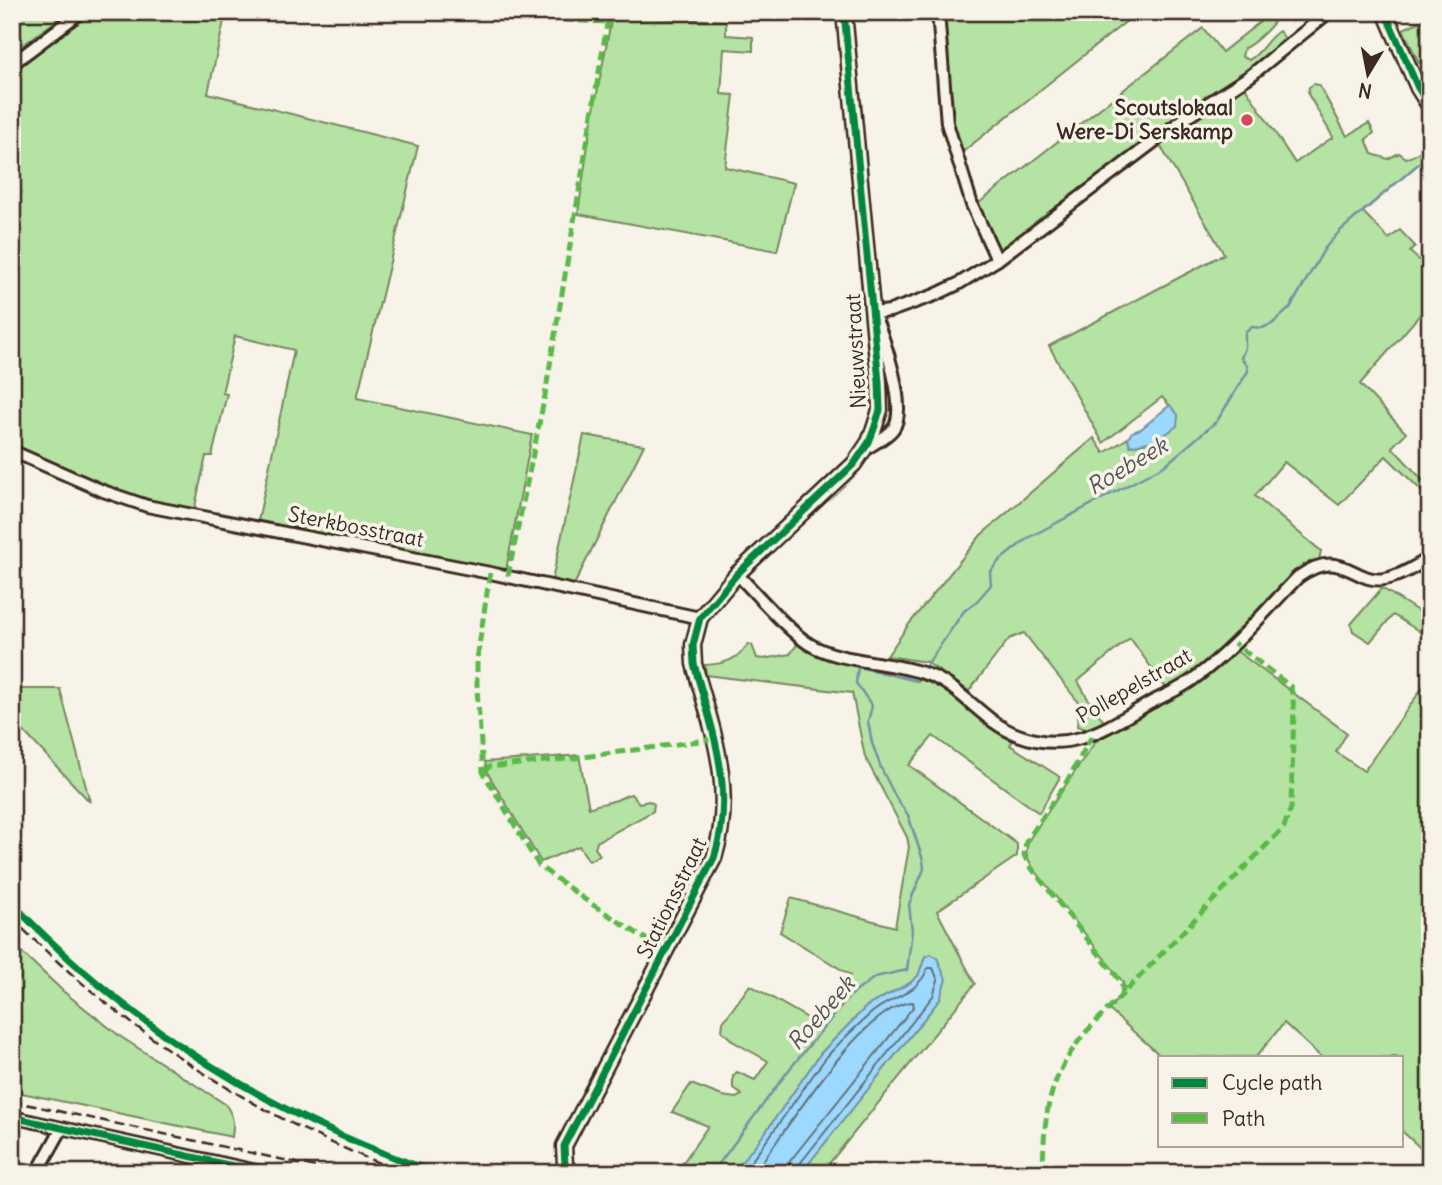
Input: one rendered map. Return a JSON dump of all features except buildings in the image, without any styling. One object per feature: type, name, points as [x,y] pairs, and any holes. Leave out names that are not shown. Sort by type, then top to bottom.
[{"type":"street","points":[[12,64],[80,12]]},
{"type":"street","name":"Nieuwstraat","points":[[700,618],[737,574],[854,464],[869,442],[880,410],[844,12]]},
{"type":"street","points":[[938,12],[947,123],[972,205],[997,260]]},
{"type":"street","points":[[873,313],[890,311],[935,295],[997,260],[1184,119],[1250,76],[1329,12]]},
{"type":"street","points":[[1385,12],[1418,88],[1430,107]]},
{"type":"street","name":"Sterkbosstraat","points":[[12,451],[92,487],[147,506],[490,573],[700,618]]},
{"type":"street","name":"Pollepelstraat","points":[[737,574],[810,644],[862,660],[924,673],[947,682],[981,712],[1016,735],[1056,743],[1091,736],[1195,678],[1309,569],[1321,565],[1342,565],[1371,578],[1384,580],[1430,558]]},
{"type":"street","name":"Stationsstraat","points":[[572,1173],[565,1164],[564,1146],[715,858],[721,838],[724,795],[721,770],[694,664],[692,645],[700,618]]},
{"type":"street","points":[[12,1117],[265,1173]]},
{"type":"street","points":[[37,1173],[62,1128]]},
{"type":"green space","points":[[12,12],[68,12],[12,53]]},
{"type":"green space","points":[[89,12],[226,12],[208,93],[418,146],[357,398],[532,435],[506,570],[258,521],[294,350],[235,336],[222,393],[227,394],[212,456],[206,456],[194,511],[140,497],[73,474],[12,446],[12,71]]},
{"type":"green space","points":[[941,12],[1138,12],[960,154],[950,118]]},
{"type":"green space","points":[[1270,14],[1275,20],[1265,32],[1244,48],[1242,57],[1249,60],[1254,57],[1279,31],[1287,41],[1171,124],[1000,254],[975,206],[1203,28],[1222,52]]},
{"type":"green space","points":[[612,16],[726,21],[726,35],[753,37],[753,51],[724,49],[721,94],[734,95],[725,167],[794,183],[777,251],[578,214],[590,130]]},
{"type":"green space","points":[[1430,17],[1430,58],[1419,63],[1403,29]]},
{"type":"green space","points":[[1243,84],[1295,163],[1333,137],[1308,94],[1309,87],[1314,84],[1319,85],[1347,136],[1369,123],[1374,133],[1366,139],[1372,154],[1388,159],[1399,153],[1406,158],[1410,157],[1420,151],[1430,139],[1430,154],[1363,212],[1389,239],[1400,230],[1415,246],[1410,252],[1430,270],[1430,303],[1360,384],[1406,433],[1392,447],[1430,488],[1430,499],[1386,456],[1339,505],[1284,462],[1255,496],[1321,551],[1319,560],[1309,566],[1199,669],[1166,688],[1130,638],[1078,681],[1105,723],[1088,730],[1077,726],[1079,703],[1024,633],[1009,639],[969,691],[926,662],[887,656],[909,624],[981,535],[1094,438],[1104,453],[1128,438],[1130,446],[1157,440],[1176,426],[1178,415],[1162,397],[1103,443],[1049,346],[1224,254],[1158,142]]},
{"type":"green space","points":[[584,435],[644,445],[574,585],[552,580]]},
{"type":"green space","points":[[1382,588],[1430,619],[1430,638],[1393,615],[1370,642],[1353,631],[1351,624]]},
{"type":"green space","points":[[799,642],[927,678],[962,700],[988,725],[1014,739],[1010,745],[1060,777],[1039,813],[933,736],[909,765],[1017,844],[1017,856],[937,911],[975,984],[827,1166],[832,1173],[801,1173],[940,999],[925,957],[918,976],[867,1006],[821,1053],[765,1133],[733,1173],[718,1173],[712,1165],[705,1173],[676,1173],[708,1126],[672,1112],[691,1084],[722,1096],[736,1098],[742,1095],[733,1088],[733,1076],[737,1072],[755,1080],[768,1061],[734,1042],[722,1031],[723,1022],[750,985],[811,1020],[850,975],[780,932],[791,898],[895,927],[909,847],[907,837],[865,757],[852,693],[706,675],[705,665],[730,660],[740,654],[748,644],[752,645],[757,658],[763,659],[790,654]]},
{"type":"green space","points":[[1234,649],[1347,733],[1336,752],[1364,771],[1425,684],[1430,687],[1430,1157],[1404,1133],[1404,1056],[1320,1056],[1284,1023],[1257,1056],[1161,1056],[1108,1009],[1122,995],[1125,988],[1122,981],[1034,869],[1028,858],[1027,847],[1030,838],[1095,742],[1176,694]]},
{"type":"green space","points":[[12,689],[60,689],[90,802],[12,719]]},
{"type":"green space","points":[[579,755],[589,808],[631,794],[639,803],[649,801],[654,804],[653,811],[597,842],[595,848],[600,855],[589,861],[579,846],[541,862],[487,772],[485,762]]},
{"type":"green space","points":[[12,943],[64,992],[121,1037],[225,1104],[233,1120],[232,1137],[12,1091]]},
{"type":"water","points":[[1170,405],[1178,415],[1177,426],[1157,440],[1130,446],[1128,438],[1132,432],[1141,429]]},
{"type":"water","points":[[931,954],[937,958],[946,979],[940,999],[801,1173],[733,1173],[765,1133],[821,1053],[867,1006],[918,976],[925,957]]},
{"type":"waterway","points":[[12,55],[70,12]]},
{"type":"waterway","name":"Roebeek","points":[[924,669],[964,611],[991,585],[990,572],[999,561],[1028,538],[1164,466],[1217,421],[1248,371],[1241,358],[1245,348],[1245,333],[1252,327],[1262,328],[1272,324],[1290,308],[1325,248],[1340,231],[1430,154]]},
{"type":"waterway","name":"Roebeek","points":[[712,1173],[788,1071],[849,997],[875,977],[907,970],[912,931],[909,904],[924,869],[923,860],[908,815],[896,798],[872,743],[868,721],[872,706],[856,683],[858,667],[917,681],[921,678]]},
{"type":"railway","points":[[12,918],[100,998],[195,1067],[296,1126],[405,1173]]},
{"type":"railway","points":[[12,1101],[344,1173]]},
{"type":"marked path","points":[[430,12],[443,17],[480,16],[607,22]]},
{"type":"marked path","points":[[508,576],[545,395],[609,12]]},
{"type":"marked path","points":[[490,573],[477,659],[483,772],[539,866],[666,952]]},
{"type":"marked path","points":[[1043,1173],[1050,1098],[1055,1082],[1072,1050],[1085,1033],[1284,827],[1291,808],[1294,708],[1291,687],[1234,643]]},
{"type":"marked path","points":[[1092,736],[1067,781],[1026,842],[1024,855],[1121,982],[1123,993]]},
{"type":"marked path","points":[[483,772],[489,767],[714,739]]},
{"type":"cycle path","points":[[572,1173],[565,1165],[564,1146],[714,858],[720,833],[723,808],[719,760],[694,664],[693,645],[700,618],[737,574],[854,464],[869,442],[880,410],[844,12]]},
{"type":"cycle path","points":[[1385,12],[1418,88],[1430,107]]},
{"type":"cycle path","points":[[12,903],[57,948],[105,990],[208,1064],[263,1097],[320,1126],[438,1173]]},
{"type":"cycle path","points":[[12,1117],[265,1173]]},
{"type":"place","name":"Scoutslokaal Were-Di Serskamp","points":[[1247,120]]}]
